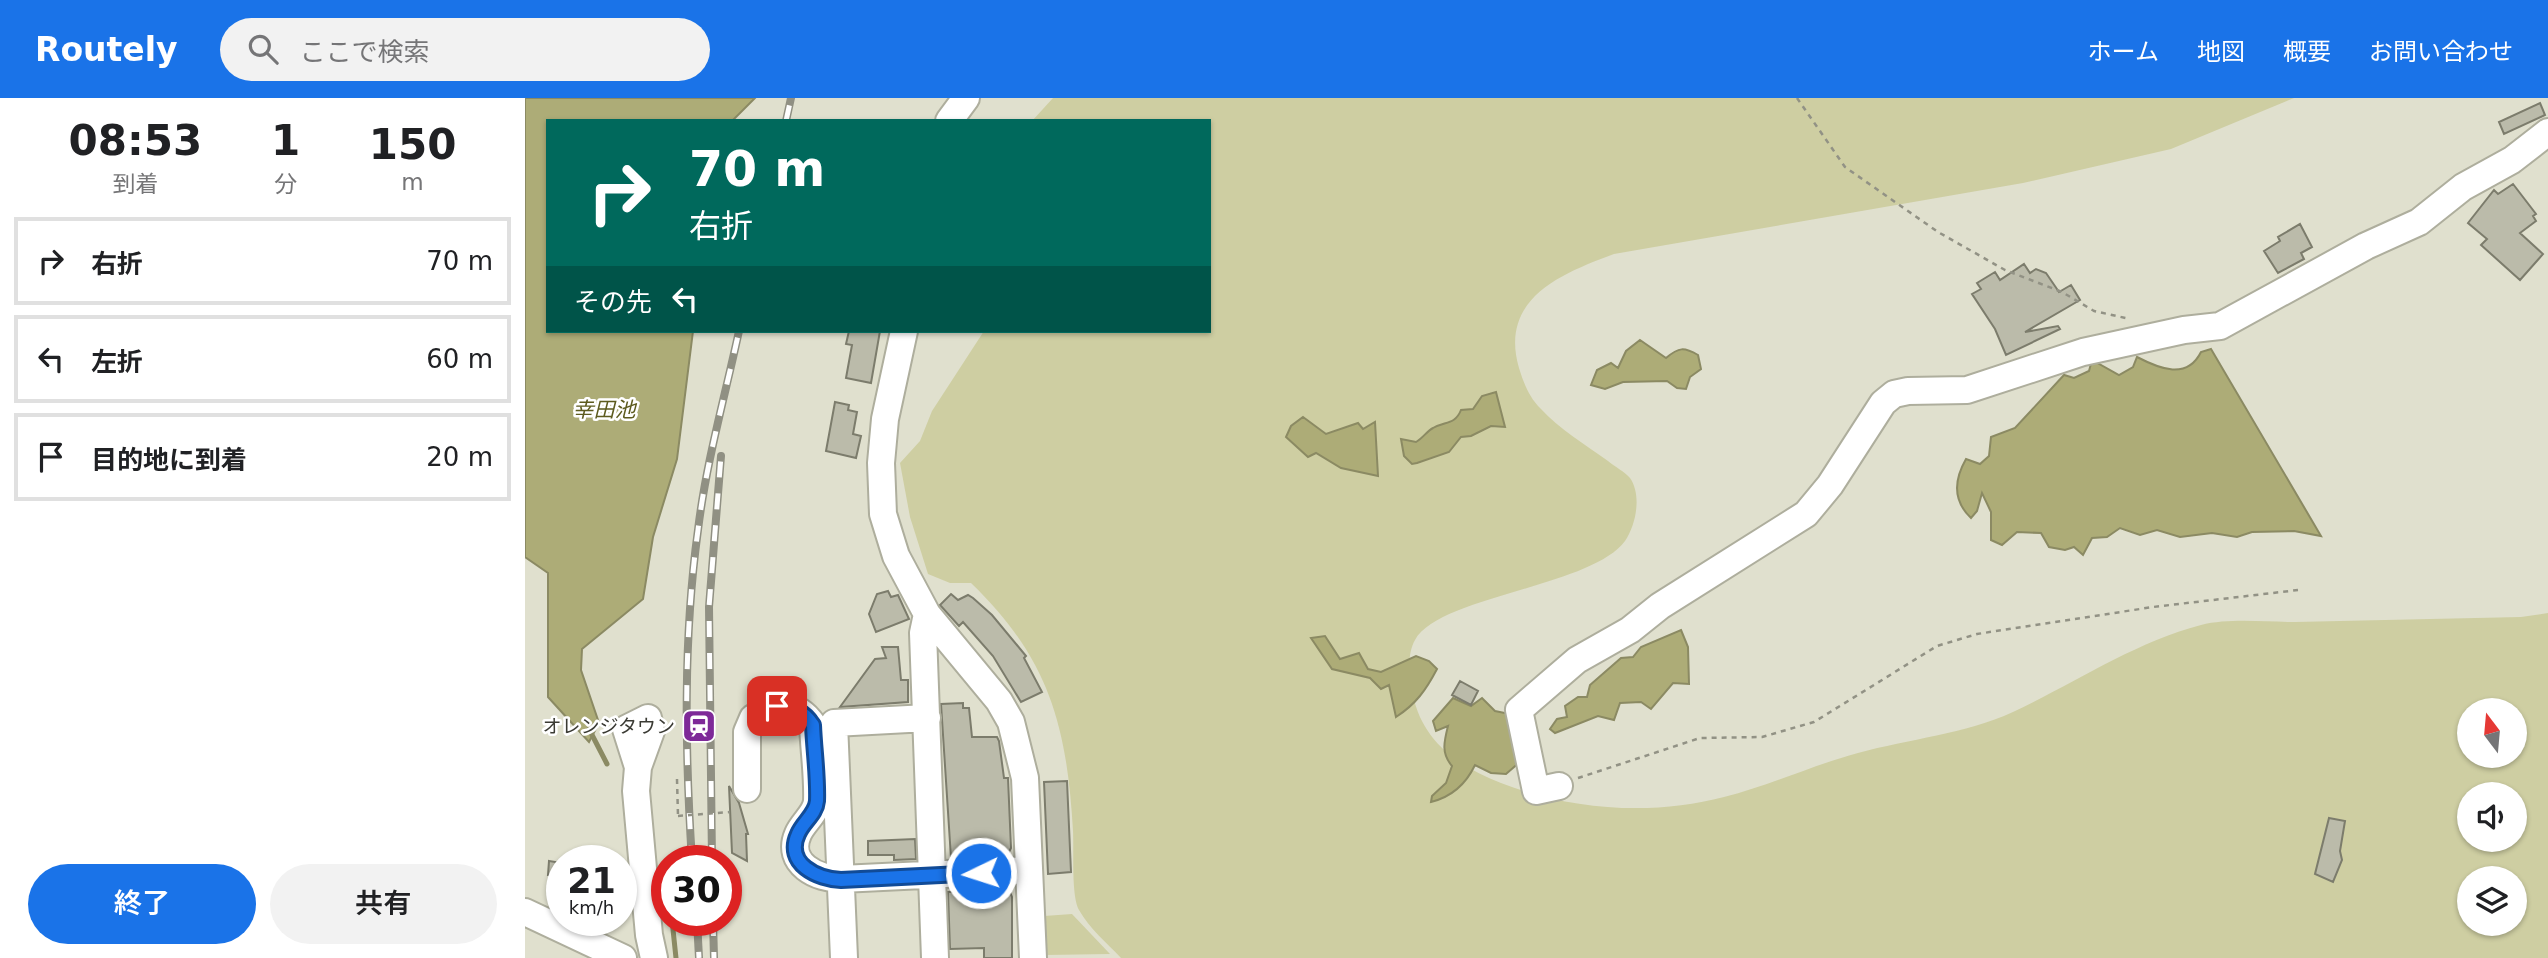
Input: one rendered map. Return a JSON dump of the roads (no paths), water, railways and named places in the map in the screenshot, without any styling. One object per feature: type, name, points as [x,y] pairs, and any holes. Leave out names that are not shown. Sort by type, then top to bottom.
[{"type":"street","points":[[950,119],[966,98]]},
{"type":"street","points":[[1559,786],[1536,791],[1519,710],[1577,660],[1630,629],[1660,606],[1806,514],[1830,485],[1883,403],[1894,394],[1908,390],[1968,390],[2083,352],[2184,330],[2220,326],[2366,246],[2419,222],[2463,187],[2512,160],[2548,132]]},
{"type":"street","points":[[904,333],[885,419],[881,463],[883,514],[896,556],[927,614],[999,701],[1011,722],[1025,778],[1033,958]]},
{"type":"street","points":[[927,614],[923,633],[935,958]]},
{"type":"street","points":[[747,789],[747,733],[753,718],[777,706],[792,707],[807,716],[813,725],[817,805],[798,834],[796,848],[806,870],[823,879],[841,880],[1029,870]]},
{"type":"street","points":[[843,958],[834,723],[926,718]]},
{"type":"street","points":[[638,766],[637,804],[649,935],[654,958]]},
{"type":"street","points":[[525,912],[623,958]]},
{"type":"water","name":"幸田池","points":[[525,98],[755,98],[734,119],[546,119],[546,333],[693,333],[677,459],[653,537],[643,599],[582,649],[581,670],[599,723],[589,742],[548,697],[548,573],[525,557]]},
{"type":"water","points":[[1640,340],[1666,358],[1682,349],[1693,352],[1698,355],[1701,369],[1690,377],[1686,389],[1677,388],[1667,381],[1623,382],[1605,389],[1591,385],[1597,370],[1611,363],[1618,368],[1626,351]]},
{"type":"water","points":[[2211,349],[2321,536],[2294,531],[2252,532],[2237,537],[2212,533],[2180,537],[2157,530],[2140,535],[2120,528],[2107,537],[2092,538],[2083,555],[2074,547],[2065,550],[2049,547],[2041,533],[2017,532],[2002,545],[1991,540],[1991,512],[1982,493],[1977,511],[1971,518],[1961,505],[1957,490],[1959,475],[1966,459],[1980,464],[1989,456],[1991,437],[2015,428],[2064,375],[2074,378],[2089,371],[2092,360],[2119,375],[2133,367],[2137,357],[2164,368],[2181,369],[2195,361],[2201,352]]},
{"type":"water","points":[[1496,392],[1505,427],[1491,426],[1471,436],[1461,437],[1449,452],[1417,463],[1412,464],[1404,456],[1401,439],[1416,442],[1433,428],[1453,420],[1461,410],[1473,409],[1482,396]]},
{"type":"water","points":[[1303,417],[1326,434],[1358,423],[1363,429],[1375,422],[1378,476],[1341,468],[1316,453],[1308,457],[1286,437],[1291,426]]},
{"type":"water","points":[[1681,630],[1688,647],[1689,684],[1673,683],[1651,709],[1641,702],[1620,703],[1614,720],[1598,716],[1555,733],[1550,729],[1557,719],[1567,717],[1565,706],[1578,697],[1587,697],[1590,685],[1621,658],[1633,657],[1641,647]]},
{"type":"water","points":[[1325,636],[1340,659],[1359,653],[1368,669],[1381,672],[1416,656],[1429,661],[1437,669],[1420,696],[1396,717],[1389,685],[1381,689],[1370,678],[1332,669],[1311,638]]},
{"type":"water","points":[[1453,698],[1471,706],[1482,698],[1495,711],[1510,714],[1521,761],[1506,774],[1491,773],[1475,765],[1457,789],[1431,802],[1432,796],[1446,783],[1452,766],[1445,752],[1448,726],[1436,731],[1433,721]]},
{"type":"waterway","points":[[589,729],[607,764]]},
{"type":"waterway","points":[[674,936],[676,958]]},
{"type":"railway","points":[[786,119],[791,98]]},
{"type":"railway","points":[[691,845],[687,695],[693,571],[701,505],[739,333]]},
{"type":"railway","points":[[712,845],[709,607],[721,456]]},
{"type":"railway","points":[[698,936],[699,958]]},
{"type":"railway","points":[[713,936],[714,958]]},
{"type":"place","name":"オレンジタウン","points":[[699,726]]}]
